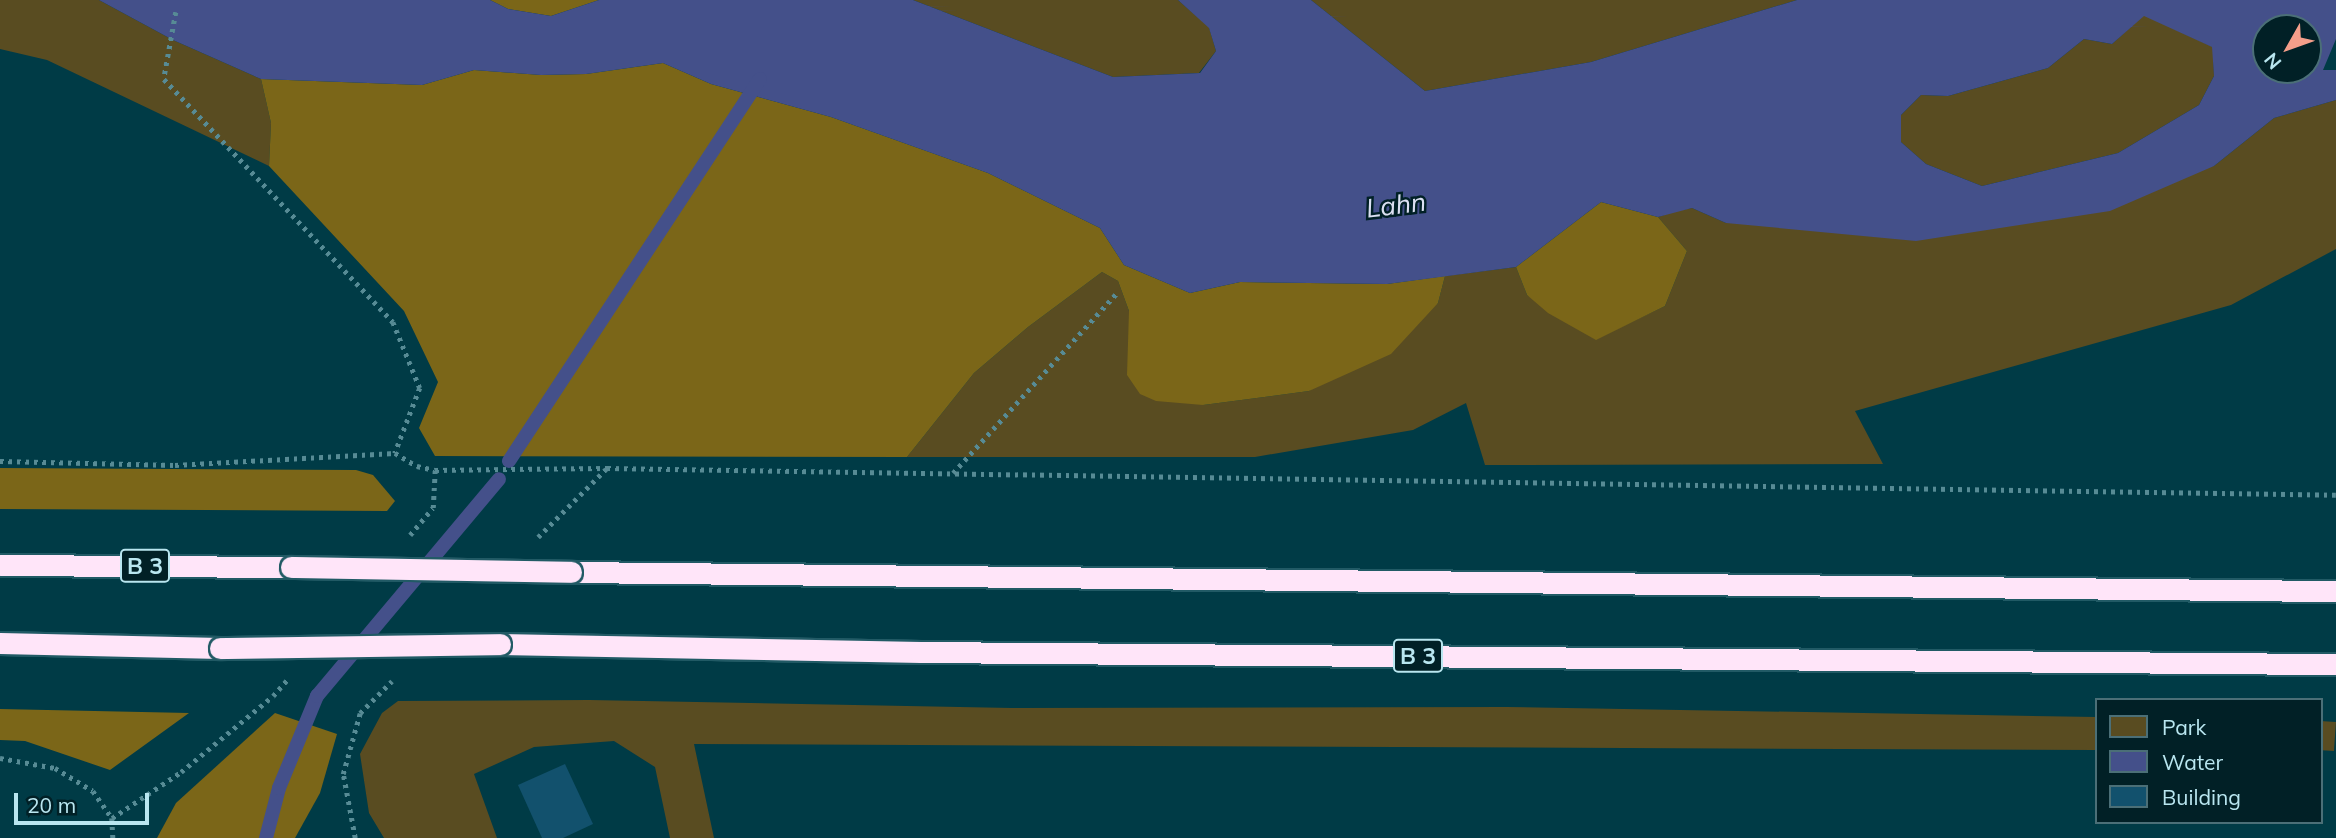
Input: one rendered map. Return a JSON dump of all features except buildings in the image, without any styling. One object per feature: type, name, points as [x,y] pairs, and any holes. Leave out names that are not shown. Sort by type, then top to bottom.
[{"type":"highway","name":"B 3","points":[[0,565],[2336,591]]},
{"type":"highway","name":"B 3","points":[[0,643],[220,648],[500,644],[949,652],[2336,664]]},
{"type":"path","points":[[176,12],[164,79],[393,322],[420,388],[396,453]]},
{"type":"path","points":[[952,473],[1117,293]]},
{"type":"path","points":[[0,461],[175,465],[396,453],[417,466],[435,470],[607,468],[2336,495]]},
{"type":"path","points":[[112,818],[181,772],[273,696]]},
{"type":"path","points":[[355,838],[343,774],[360,713]]},
{"type":"path","points":[[0,758],[55,768],[93,791],[112,818],[113,838]]},
{"type":"green space","points":[[0,0],[99,0],[173,40],[261,79],[271,123],[269,166],[47,60],[0,49]]},
{"type":"green space","points":[[913,0],[1178,0],[1209,27],[1216,51],[1199,73],[1113,77]]},
{"type":"green space","points":[[1311,0],[1797,0],[1591,62],[1425,91]]},
{"type":"green space","points":[[2144,15],[2213,47],[2214,76],[2199,105],[2118,153],[1982,186],[1926,164],[1901,142],[1901,115],[1921,95],[1948,96],[2048,68],[2084,39],[2112,44]]},
{"type":"green space","points":[[2336,100],[2336,249],[2231,305],[1855,411],[1883,464],[1485,465],[1466,403],[1413,430],[1255,457],[907,457],[974,373],[1028,327],[1102,272],[1118,281],[1129,311],[1129,335],[1203,405],[1309,391],[1438,303],[1445,276],[1516,267],[1527,295],[1596,339],[1665,306],[1687,251],[1658,217],[1676,211],[1692,208],[1726,223],[2214,166],[2274,118]]},
{"type":"green space","points":[[589,700],[1012,708],[1506,707],[2094,717],[2094,750],[694,744],[714,838],[670,838],[655,767],[614,741],[534,747],[474,774],[497,838],[384,838],[369,813],[360,754],[382,713],[398,701]]},
{"type":"green space","points":[[2322,721],[2336,722],[2334,751],[2322,750]]},
{"type":"shaded area","points":[[490,0],[599,0],[551,16],[508,9]]},
{"type":"shaded area","points":[[663,63],[711,84],[831,117],[988,173],[1100,228],[1124,265],[1190,293],[1240,282],[1387,284],[1445,276],[1438,303],[1391,354],[1309,391],[1203,405],[1156,401],[1140,394],[1127,375],[1129,311],[1118,281],[1102,272],[1028,327],[974,373],[907,457],[435,456],[419,428],[438,382],[404,311],[269,166],[271,123],[261,79],[422,85],[474,70],[541,75],[586,74]]},
{"type":"shaded area","points":[[1601,202],[1658,217],[1687,251],[1665,306],[1596,340],[1548,313],[1527,295],[1516,267]]},
{"type":"shaded area","points":[[0,468],[356,470],[373,475],[395,501],[387,511],[0,509]]},
{"type":"shaded area","points":[[0,709],[189,713],[110,770],[25,741],[0,740]]},
{"type":"shaded area","points":[[275,713],[337,734],[320,793],[295,838],[157,838],[176,803]]},
{"type":"water","name":"Lahn","points":[[99,0],[490,0],[508,9],[551,16],[599,0],[913,0],[1113,77],[1200,73],[1216,51],[1209,28],[1178,0],[1311,0],[1425,91],[1591,62],[1797,0],[2336,0],[2336,39],[2323,70],[2336,70],[2336,100],[2274,118],[2214,166],[2110,211],[1916,241],[1726,223],[1692,208],[1658,217],[1601,202],[1516,267],[1387,284],[1240,282],[1190,293],[1124,265],[1100,228],[988,173],[831,117],[711,84],[663,63],[586,74],[541,75],[474,70],[422,85],[261,79],[173,40]],"holes":[[[2144,16],[2212,47],[2214,76],[2199,105],[2118,153],[1982,186],[1926,164],[1901,142],[1901,115],[1921,95],[1948,96],[2048,68],[2084,39],[2112,44]]]},
{"type":"waterway","points":[[509,461],[760,79]]},
{"type":"waterway","points":[[266,838],[279,788],[317,696],[499,479]]}]
